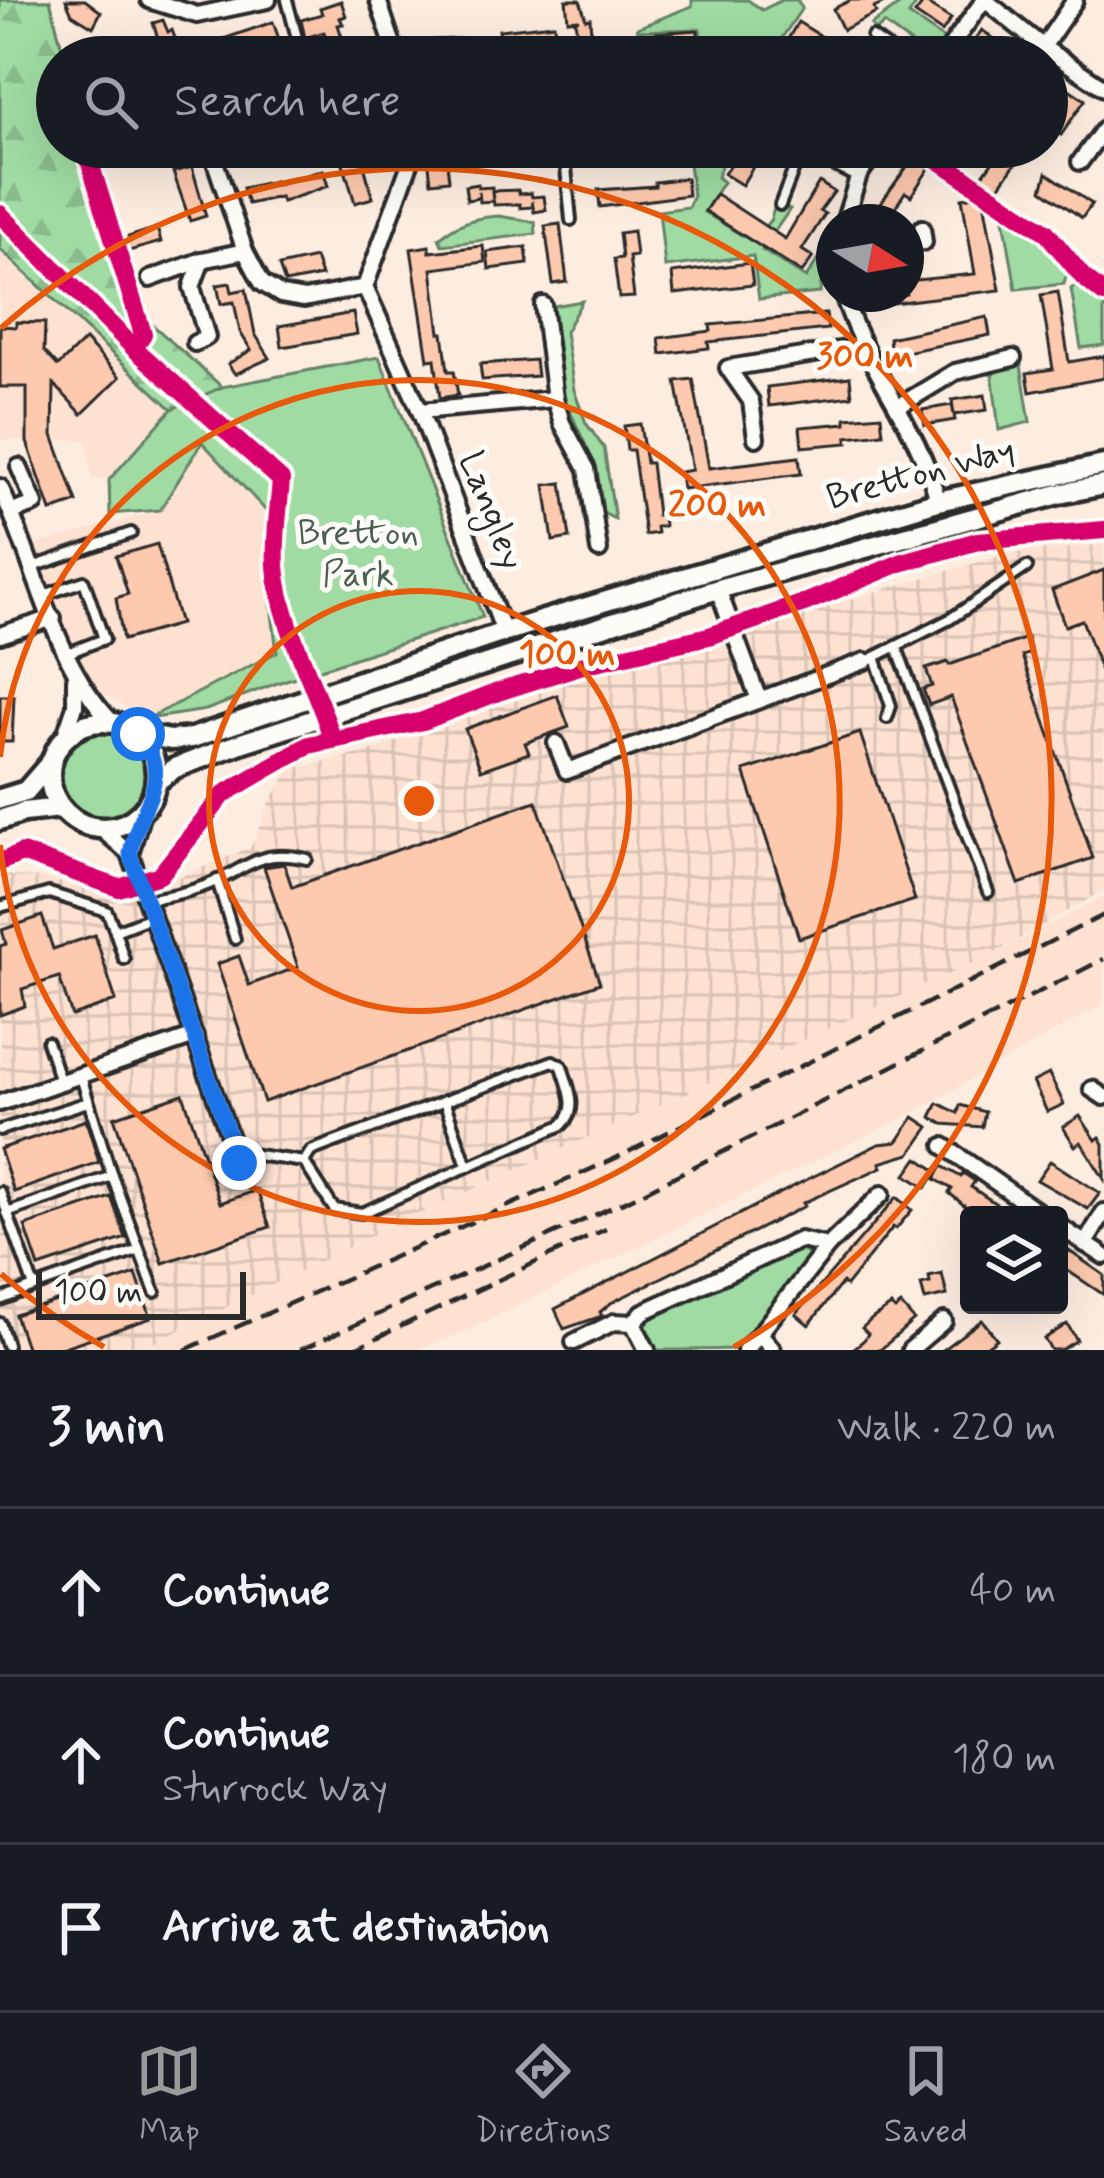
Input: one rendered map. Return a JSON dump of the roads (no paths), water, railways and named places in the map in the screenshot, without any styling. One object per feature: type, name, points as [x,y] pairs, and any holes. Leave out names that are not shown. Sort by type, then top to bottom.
[{"type":"street","points":[[149,0],[197,15],[268,0]]},
{"type":"street","points":[[378,0],[390,36]]},
{"type":"street","points":[[958,36],[985,0],[1029,36]]},
{"type":"street","points":[[1050,36],[1075,0]]},
{"type":"street","points":[[1068,64],[1104,88]]},
{"type":"street","points":[[1080,162],[1104,129]]},
{"type":"street","points":[[217,168],[245,251],[262,283],[281,295],[304,299],[365,287],[408,168]]},
{"type":"street","points":[[845,168],[859,175]]},
{"type":"street","points":[[850,204],[864,168]]},
{"type":"street","points":[[150,279],[245,251]]},
{"type":"street","points":[[195,343],[207,337],[192,287],[202,260]]},
{"type":"street","name":"Langley","points":[[365,287],[420,411],[504,632]]},
{"type":"street","points":[[543,304],[554,399],[587,469],[599,550]]},
{"type":"street","points":[[850,312],[930,470],[938,501]]},
{"type":"street","points":[[756,438],[751,401],[728,368],[864,346]]},
{"type":"street","points":[[899,406],[955,372],[1013,358]]},
{"type":"street","name":"Langley","points":[[420,411],[554,399]]},
{"type":"street","name":"Bretton Way","points":[[138,734],[192,739],[504,632],[938,501],[1104,465]]},
{"type":"street","points":[[12,512],[34,504],[19,467]]},
{"type":"street","name":"Bretton Way","points":[[157,781],[175,768],[242,742],[718,589],[1104,485]]},
{"type":"street","points":[[0,487],[74,674],[112,722],[138,734],[148,747],[157,781],[130,854]]},
{"type":"street","points":[[718,589],[758,700]]},
{"type":"street","points":[[0,635],[53,618]]},
{"type":"street","points":[[556,742],[567,771],[870,659]]},
{"type":"street","points":[[0,799],[26,790],[51,762],[75,706],[74,674]]},
{"type":"street","points":[[64,738],[78,727],[112,722]]},
{"type":"street","points":[[51,762],[49,778],[60,808],[85,826],[100,828],[131,820],[143,810]]},
{"type":"street","points":[[0,820],[60,808]]},
{"type":"street","points":[[100,828],[130,854],[237,1157]]},
{"type":"street","points":[[0,1103],[195,1036]]},
{"type":"street","points":[[944,1146],[1030,1206]]},
{"type":"street","points":[[745,1350],[828,1246],[882,1194]]},
{"type":"street","points":[[1085,1244],[1104,1212]]},
{"type":"street","points":[[1068,1232],[1104,1256]]},
{"type":"street","points":[[574,1342],[614,1322],[632,1323],[643,1312],[800,1240],[828,1246]]},
{"type":"street","points":[[910,1350],[944,1321]]},
{"type":"street","points":[[632,1323],[647,1350]]},
{"type":"street","points":[[760,1333],[773,1350]]},
{"type":"lane","points":[[287,0],[296,36]]},
{"type":"lane","points":[[566,168],[571,220]]},
{"type":"lane","points":[[780,205],[795,168]]},
{"type":"lane","points":[[33,567],[131,533]]},
{"type":"lane","points":[[887,718],[891,706],[870,659],[950,619],[1027,567]]},
{"type":"lane","points":[[44,595],[84,581],[104,639],[67,654]]},
{"type":"lane","points":[[898,648],[988,892]]},
{"type":"lane","points":[[145,899],[176,895],[217,880],[253,859],[283,854],[307,859]]},
{"type":"lane","points":[[217,880],[236,939]]},
{"type":"lane","points":[[0,907],[49,893],[107,911],[124,959]]},
{"type":"lane","points":[[115,931],[152,917]]},
{"type":"lane","points":[[47,1042],[61,1082]]},
{"type":"lane","points":[[553,1061],[562,1066],[572,1115],[562,1125],[362,1213],[334,1209],[304,1162],[311,1151],[444,1101],[553,1061]]},
{"type":"lane","points":[[80,1076],[155,1292]]},
{"type":"lane","points":[[444,1101],[467,1165]]},
{"type":"lane","points":[[0,1130],[88,1102]]},
{"type":"lane","points":[[237,1157],[304,1162]]},
{"type":"lane","points":[[7,1213],[112,1176]]},
{"type":"lane","points":[[0,1192],[34,1287]]},
{"type":"lane","points":[[0,1300],[137,1251]]},
{"type":"lane","points":[[0,1323],[7,1345]]},
{"type":"railway","points":[[185,1350],[616,1158],[1104,915]]},
{"type":"railway","points":[[300,1350],[632,1198],[1104,959]]},
{"type":"railway","points":[[351,1350],[606,1229]]},
{"type":"park label","name":"Bretton Park","points":[[358,554]]}]
